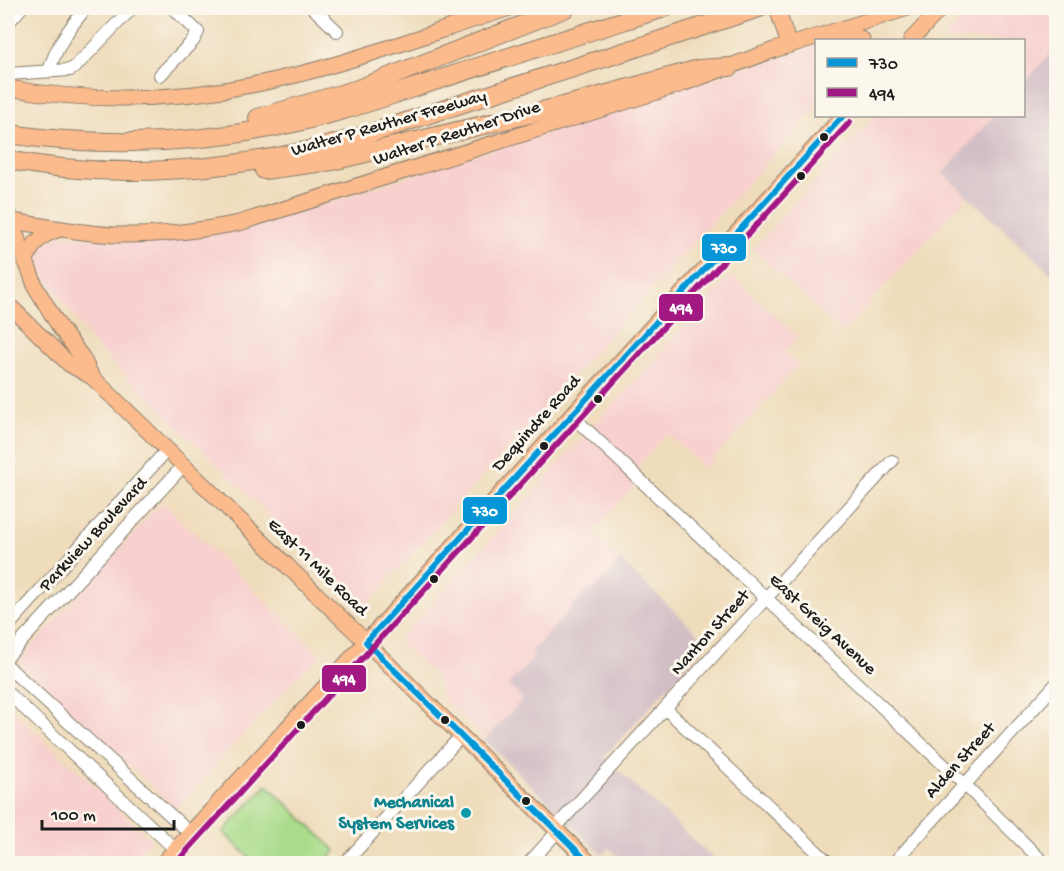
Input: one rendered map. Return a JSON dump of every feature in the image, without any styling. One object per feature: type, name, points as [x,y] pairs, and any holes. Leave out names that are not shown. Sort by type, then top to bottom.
[{"type":"highway","points":[[146,142],[179,132],[269,116],[358,89],[566,8]]},
{"type":"highway","name":"Walter P Reuther Freeway","points":[[8,134],[69,141],[146,142],[229,135],[265,129],[327,115],[664,8]]},
{"type":"highway","name":"Walter P Reuther Freeway","points":[[8,160],[113,171],[163,171],[296,153],[544,78],[759,8]]},
{"type":"highway","points":[[203,167],[245,172],[332,161],[571,104],[699,69],[730,67]]},
{"type":"main road","points":[[8,88],[68,96],[108,98],[173,96],[235,88],[320,68],[510,8]]},
{"type":"main road","name":"Walter P Reuther Drive","points":[[9,217],[61,229],[112,235],[199,230],[239,223],[908,8]]},
{"type":"main road","points":[[912,39],[941,8]]},
{"type":"main road","points":[[779,14],[789,45]]},
{"type":"main road","points":[[830,32],[860,39]]},
{"type":"main road","name":"Dequindre Road","points":[[162,864],[842,117]]},
{"type":"main road","name":"East 11 Mile Road","points":[[9,217],[36,288],[52,316],[82,357],[92,377]]},
{"type":"main road","points":[[25,262],[31,247],[39,238],[61,229]]},
{"type":"main road","name":"East 11 Mile Road","points":[[8,304],[69,364],[92,377],[591,864]]},
{"type":"street","points":[[8,23],[21,8]]},
{"type":"street","points":[[49,70],[54,54],[72,24],[86,8]]},
{"type":"street","points":[[8,74],[70,70],[132,8]]},
{"type":"street","points":[[160,75],[193,41],[198,32],[172,8]]},
{"type":"street","points":[[313,8],[337,31]]},
{"type":"street","name":"East Greig Avenue","points":[[572,415],[964,784],[1045,864]]},
{"type":"street","name":"Parkview Boulevard","points":[[8,626],[167,450]]},
{"type":"street","name":"Nanton Street","points":[[528,864],[556,830],[892,461]]},
{"type":"street","name":"Parkview Boulevard","points":[[8,656],[183,466]]},
{"type":"street","points":[[89,537],[102,541],[105,544],[105,550]]},
{"type":"street","points":[[66,563],[69,571],[74,574],[83,574]]},
{"type":"street","points":[[8,667],[190,833]]},
{"type":"street","name":"Alden Street","points":[[892,864],[1056,684]]},
{"type":"street","points":[[8,693],[175,849]]},
{"type":"street","points":[[666,709],[830,864]]},
{"type":"street","points":[[344,864],[461,736]]},
{"type":"shaded area","points":[[973,8],[1056,8],[1056,47],[1025,82],[1025,39],[944,39]]},
{"type":"shaded area","points":[[815,45],[815,109],[364,607],[98,349],[44,275],[35,252],[58,235],[120,240],[298,212]]},
{"type":"shaded area","points":[[1056,47],[1056,278],[943,173],[993,117],[1025,117],[1025,82]]},
{"type":"shaded area","points":[[874,117],[993,117],[943,173],[968,195],[842,332],[753,249]]},
{"type":"shaded area","points":[[731,275],[798,337],[784,353],[798,365],[705,468],[667,433],[640,463],[633,488],[592,533],[621,561],[508,685],[523,699],[485,740],[441,697],[438,679],[398,641]]},
{"type":"shaded area","points":[[162,502],[321,655],[264,711],[176,809],[18,662]]},
{"type":"shaded area","points":[[621,561],[708,643],[604,757],[718,863],[625,863],[609,848],[602,855],[485,740],[523,699],[508,685],[535,656],[532,651],[588,590],[593,591]]},
{"type":"shaded area","points":[[8,707],[152,840],[130,863],[8,863]]},
{"type":"green space","points":[[267,785],[336,851],[325,863],[255,863],[223,832]]},
{"type":"transit line","name":"730","points":[[366,642],[842,117]]},
{"type":"transit line","name":"494","points":[[175,864],[850,122]]},
{"type":"transit line","name":"730","points":[[366,642],[590,864]]},
{"type":"place","name":"Mechanical System Services","points":[[466,813]]}]
